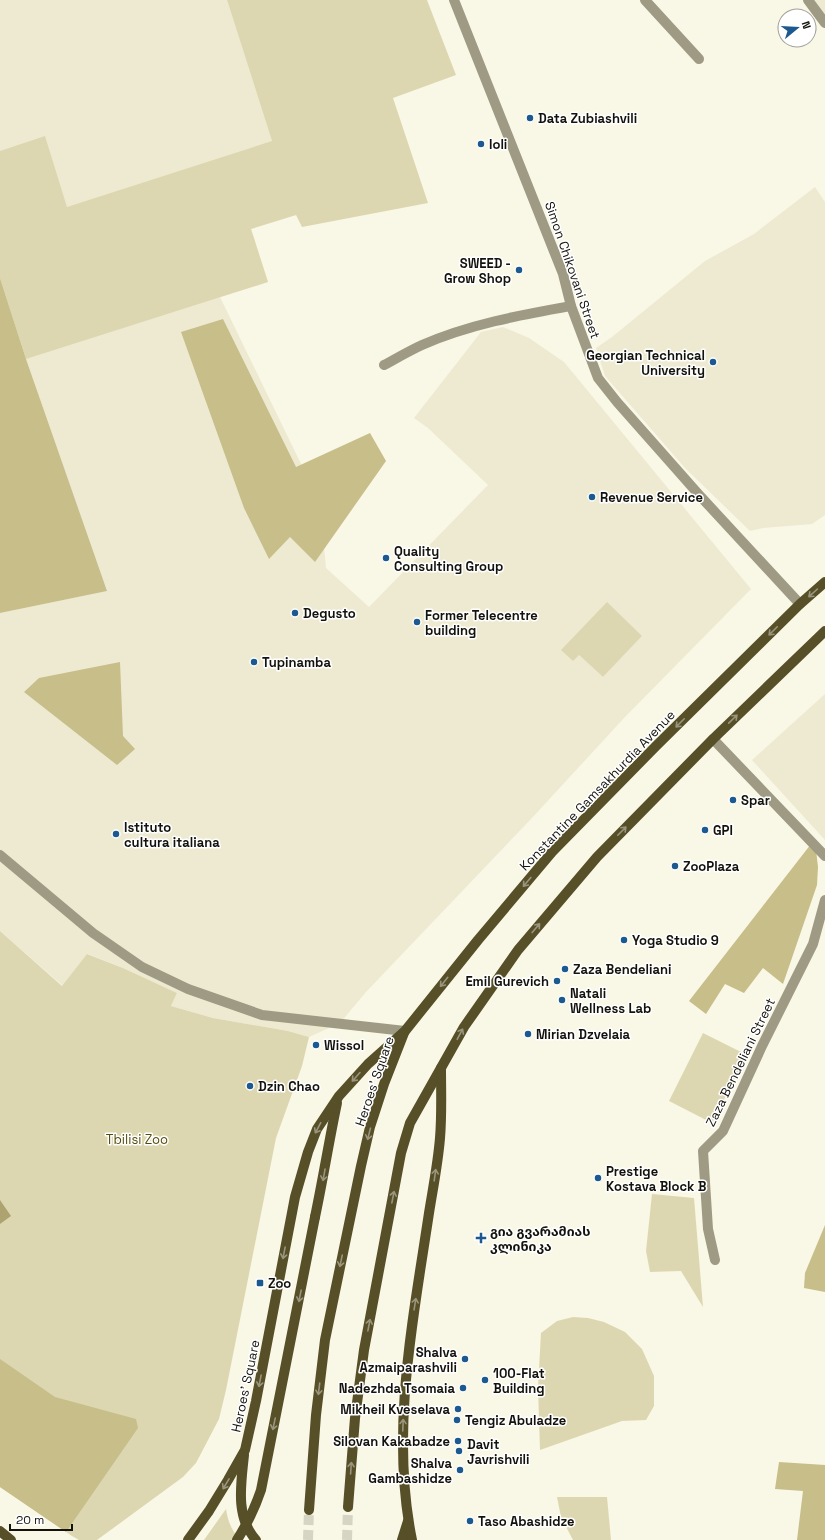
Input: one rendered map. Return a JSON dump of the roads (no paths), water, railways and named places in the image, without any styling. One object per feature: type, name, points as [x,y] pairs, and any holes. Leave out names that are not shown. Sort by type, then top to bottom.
[{"type":"main road","name":"Konstantine Gamsakhurdia Avenue","points":[[405,1031],[478,940],[552,852],[656,746],[800,604],[825,582]]},
{"type":"main road","points":[[348,1507],[354,1418],[364,1350],[401,1153],[410,1123],[464,1027],[518,950],[597,857],[713,739],[825,631]]},
{"type":"main road","name":"Heroes' Square","points":[[188,1540],[209,1511],[245,1450],[256,1401],[295,1197],[308,1152],[318,1129],[339,1096],[368,1064],[405,1031]]},
{"type":"main road","name":"Heroes' Square","points":[[309,1510],[316,1415],[325,1340],[370,1127],[384,1084],[405,1031]]},
{"type":"main road","points":[[412,1540],[408,1520],[403,1454],[403,1424],[411,1332],[440,1138],[441,1068]]},
{"type":"main road","points":[[237,1540],[245,1529],[261,1490],[324,1175],[327,1148],[339,1096]]},
{"type":"main road","points":[[245,1450],[240,1498],[244,1518],[251,1534],[256,1540]]},
{"type":"main road","points":[[402,1540],[408,1520]]},
{"type":"main road","points":[[0,1531],[11,1540]]},
{"type":"street","name":"Simon Chikovani Street","points":[[454,0],[541,218],[562,274],[571,306],[598,378],[617,402],[701,497],[800,604]]},
{"type":"street","points":[[645,0],[699,59]]},
{"type":"street","points":[[808,0],[825,23]]},
{"type":"street","points":[[384,365],[422,345],[461,330],[516,316],[571,306]]},
{"type":"street","points":[[713,739],[825,856]]},
{"type":"street","points":[[0,855],[93,933],[142,967],[188,989],[262,1015],[405,1031]]},
{"type":"street","name":"Zaza Bendeliani Street","points":[[715,1260],[708,1229],[703,1151],[723,1131],[765,1039],[813,944],[825,900]]},
{"type":"tunnel","points":[[347,1540],[348,1507]]},
{"type":"tunnel","points":[[308,1540],[309,1510]]},
{"type":"place","name":"Data Zubiashvili","points":[[530,118]]},
{"type":"place","name":"Ioli","points":[[481,144]]},
{"type":"place","name":"SWEED - Grow Shop","points":[[519,270]]},
{"type":"place","name":"Georgian Technical University","points":[[713,362]]},
{"type":"place","name":"Revenue Service","points":[[592,497]]},
{"type":"place","name":"Quality Consulting Group","points":[[386,558]]},
{"type":"place","name":"Degusto","points":[[295,613]]},
{"type":"place","name":"Former Telecentre building","points":[[417,622]]},
{"type":"place","name":"Tupinamba","points":[[254,662]]},
{"type":"place","name":"Spar","points":[[733,800]]},
{"type":"place","name":"GPI","points":[[705,830]]},
{"type":"place","name":"Istituto cultura italiana","points":[[116,834]]},
{"type":"place","name":"ZooPlaza","points":[[675,866]]},
{"type":"place","name":"Yoga Studio 9","points":[[624,940]]},
{"type":"place","name":"Zaza Bendeliani","points":[[565,969]]},
{"type":"place","name":"Emil Gurevich","points":[[557,981]]},
{"type":"place","name":"Natali Wellness Lab","points":[[562,1000]]},
{"type":"place","name":"Mirian Dzvelaia","points":[[528,1034]]},
{"type":"place","name":"Wissol","points":[[316,1045]]},
{"type":"place","name":"Dzin Chao","points":[[250,1086]]},
{"type":"place","name":"Prestige Kostava Block B","points":[[598,1178]]},
{"type":"place","name":"გია გვარამიას კლინიკა","points":[[481,1238]]},
{"type":"place","name":"Zoo","points":[[260,1283]]},
{"type":"place","name":"Shalva Azmaiparashvili","points":[[465,1359]]},
{"type":"place","name":"100-Flat Building","points":[[485,1380]]},
{"type":"place","name":"Nadezhda Tsomaia","points":[[463,1388]]},
{"type":"place","name":"Mikheil Kveselava","points":[[458,1409]]},
{"type":"place","name":"Tengiz Abuladze","points":[[457,1420]]},
{"type":"place","name":"Silovan Kakabadze","points":[[458,1441]]},
{"type":"place","name":"Davit Javrishvili","points":[[459,1451]]},
{"type":"place","name":"Shalva Gambashidze","points":[[460,1470]]},
{"type":"place","name":"Taso Abashidze","points":[[470,1521]]},
{"type":"park label","name":"Tbilisi Zoo","points":[[137,1139]]}]
